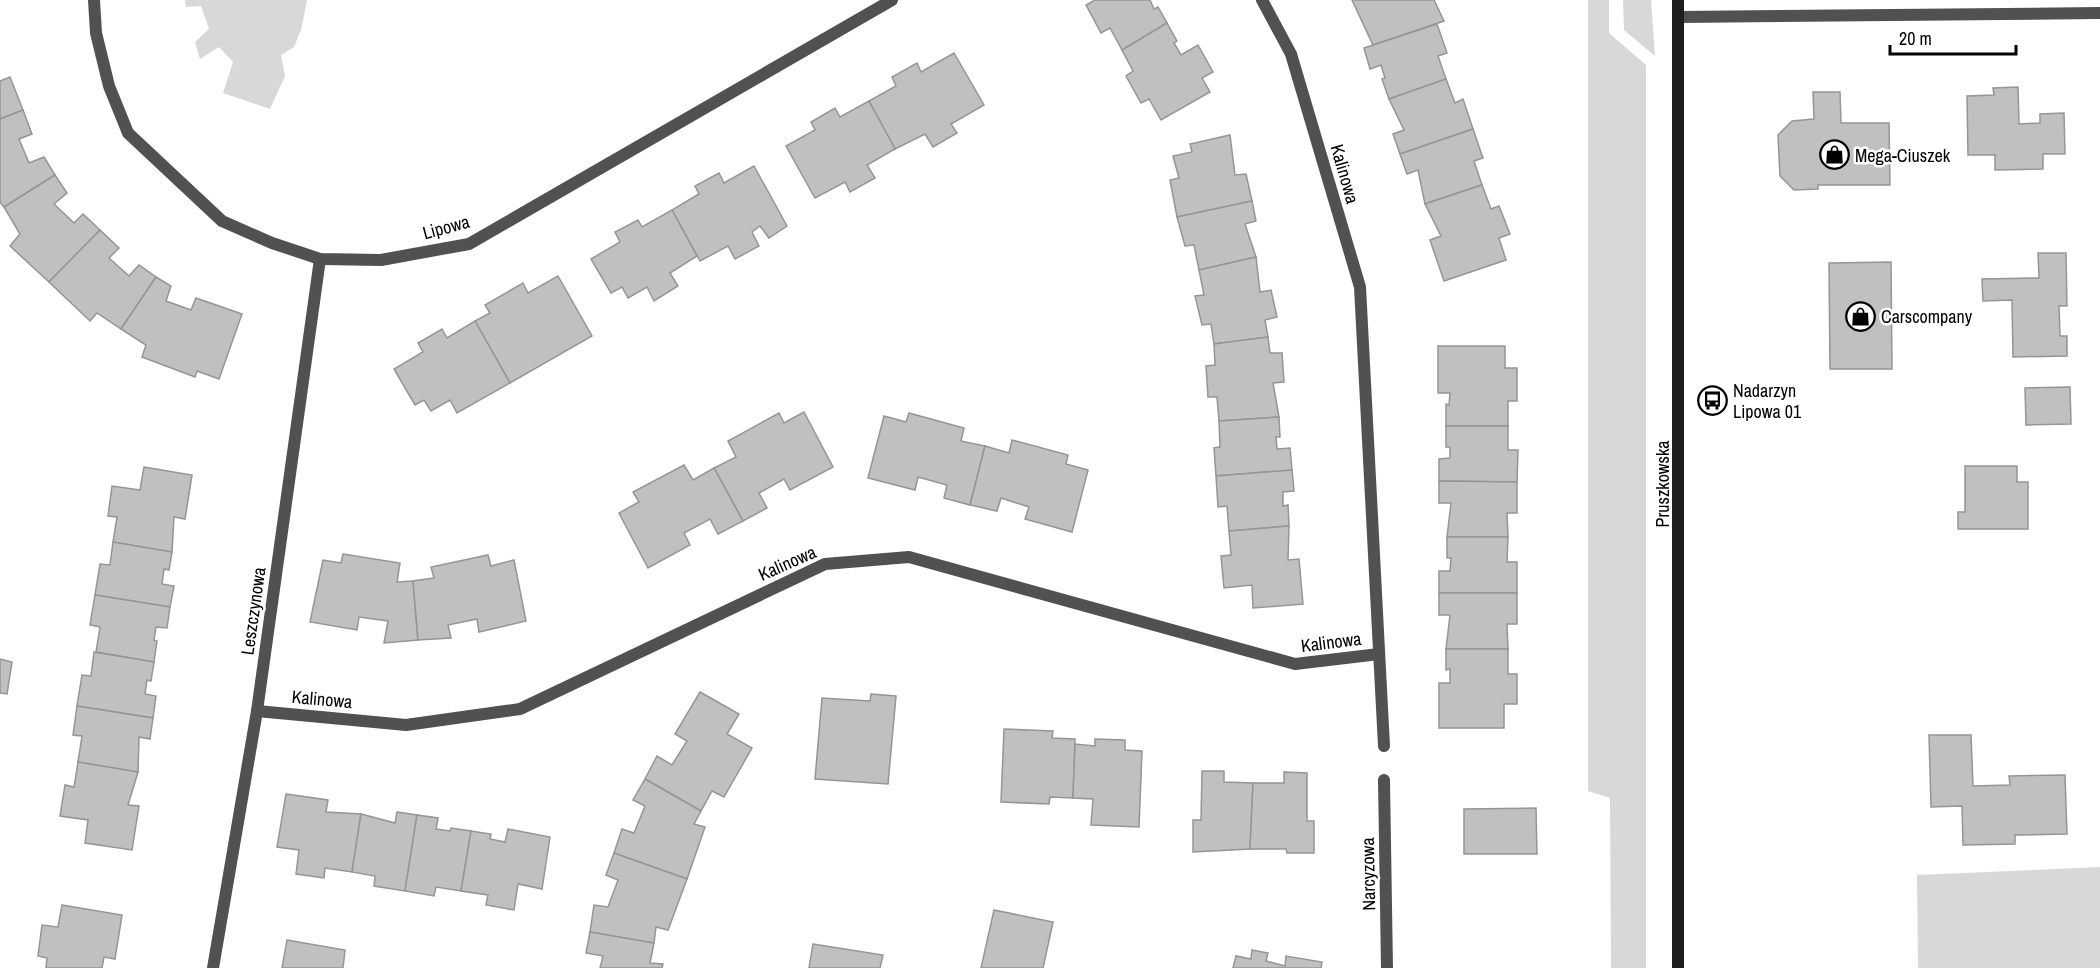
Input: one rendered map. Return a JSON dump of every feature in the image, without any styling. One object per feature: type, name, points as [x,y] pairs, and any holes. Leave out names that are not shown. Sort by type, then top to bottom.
[{"type":"street","name":"Lipowa","points":[[94,0],[96,33],[109,86],[128,133],[222,221],[272,243],[321,259],[381,261],[469,243],[892,0]]},
{"type":"street","name":"Kalinowa","points":[[1262,0],[1291,54],[1360,286],[1384,746]]},
{"type":"street","name":"Pruszkowska","points":[[1678,0],[1678,968]]},
{"type":"street","points":[[1679,17],[2100,13]]},
{"type":"street","name":"Leszczynowa","points":[[213,968],[257,711],[321,259]]},
{"type":"street","name":"Kalinowa","points":[[257,711],[406,725],[520,709],[825,564],[909,557],[1295,664],[1378,654]]},
{"type":"street","name":"Narcyzowa","points":[[1384,780],[1387,968]]},
{"type":"shaded area","points":[[185,0],[307,0],[301,30],[294,47],[281,55],[285,76],[270,109],[223,93],[233,62],[219,47],[200,59],[195,42],[209,29],[201,6],[186,7]]},
{"type":"shaded area","points":[[1588,0],[1609,0],[1609,33],[1646,65],[1646,968],[1611,968],[1610,798],[1588,791]]},
{"type":"shaded area","points":[[1623,0],[1651,0],[1655,56],[1624,30]]},
{"type":"shaded area","points":[[2100,867],[2100,968],[1918,968],[1917,875]]},
{"type":"building","points":[[1095,0],[1150,0],[1154,9],[1158,7],[1167,23],[1122,50],[1110,28],[1101,33],[1086,5]]},
{"type":"building","points":[[1352,0],[1434,0],[1444,21],[1373,45]]},
{"type":"building","points":[[1167,23],[1177,41],[1174,43],[1181,55],[1198,45],[1213,72],[1202,78],[1210,92],[1161,120],[1149,99],[1141,103],[1126,76],[1133,71],[1122,50]]},
{"type":"building","points":[[1437,24],[1447,53],[1438,56],[1446,79],[1389,99],[1382,79],[1385,78],[1381,65],[1370,69],[1364,48]]},
{"type":"building","points":[[954,53],[984,105],[951,124],[957,133],[933,147],[925,134],[895,149],[869,101],[896,86],[892,77],[917,63],[921,72]]},
{"type":"building","points":[[10,77],[23,110],[0,119],[0,81]]},
{"type":"building","points":[[1446,79],[1455,103],[1463,99],[1473,129],[1400,154],[1393,134],[1404,130],[1389,99]]},
{"type":"building","points":[[2018,87],[2019,124],[2040,123],[2040,114],[2064,113],[2065,154],[2043,154],[2043,169],[1995,170],[1995,155],[1968,155],[1967,96],[1994,95],[1993,88]]},
{"type":"building","name":"Mega-Ciuszek","points":[[1813,92],[1840,92],[1841,123],[1889,123],[1890,185],[1818,185],[1818,189],[1794,190],[1780,176],[1778,135],[1792,121],[1814,119]]},
{"type":"building","points":[[869,101],[895,149],[867,165],[875,178],[850,192],[845,182],[815,198],[786,146],[815,130],[811,122],[835,108],[840,117]]},
{"type":"building","points":[[23,110],[32,134],[19,139],[29,163],[44,157],[55,175],[4,207],[0,202],[0,119]]},
{"type":"building","points":[[1473,129],[1483,158],[1474,161],[1482,185],[1425,204],[1418,170],[1407,174],[1400,154]]},
{"type":"building","points":[[1230,135],[1235,175],[1246,174],[1252,201],[1177,217],[1170,180],[1179,178],[1173,156],[1192,152],[1190,144]]},
{"type":"building","points":[[754,166],[787,226],[769,238],[760,226],[752,232],[759,246],[735,259],[728,246],[700,261],[672,210],[699,194],[695,186],[719,173],[724,183]]},
{"type":"building","points":[[55,175],[67,193],[54,204],[74,223],[83,214],[100,230],[49,282],[10,246],[20,234],[4,207]]},
{"type":"building","points":[[1482,185],[1491,209],[1499,206],[1510,234],[1499,238],[1506,260],[1444,281],[1430,240],[1441,236],[1425,204]]},
{"type":"building","points":[[1252,201],[1256,221],[1245,224],[1256,257],[1199,270],[1194,245],[1185,246],[1177,217]]},
{"type":"building","points":[[672,210],[697,256],[670,273],[678,286],[654,301],[647,287],[628,298],[622,287],[611,293],[591,259],[620,242],[615,232],[638,220],[642,227]]},
{"type":"building","points":[[100,230],[119,248],[109,258],[129,276],[139,265],[156,277],[121,329],[97,313],[90,321],[49,282]]},
{"type":"building","points":[[2038,253],[2066,253],[2067,306],[2059,306],[2060,336],[2067,336],[2067,356],[2013,357],[2012,300],[1983,301],[1982,279],[2039,278]]},
{"type":"building","points":[[1256,257],[1260,292],[1271,290],[1277,317],[1265,320],[1268,337],[1214,344],[1211,324],[1202,325],[1195,296],[1204,295],[1199,270]]},
{"type":"building","name":"Carscompany","points":[[1891,262],[1892,369],[1830,369],[1829,263]]},
{"type":"building","points":[[558,276],[592,336],[510,383],[475,321],[490,313],[485,305],[523,283],[528,293]]},
{"type":"building","points":[[156,277],[171,286],[166,301],[191,310],[196,298],[242,314],[219,379],[197,371],[195,377],[142,357],[146,345],[121,329]]},
{"type":"building","points":[[475,321],[510,383],[457,413],[450,400],[431,411],[424,400],[415,405],[394,369],[423,352],[418,343],[442,329],[447,338]]},
{"type":"building","points":[[1268,337],[1270,353],[1282,353],[1284,382],[1273,383],[1279,417],[1219,421],[1217,397],[1208,397],[1206,366],[1215,365],[1214,344]]},
{"type":"building","points":[[1438,346],[1505,346],[1505,368],[1517,368],[1517,401],[1508,401],[1508,426],[1446,426],[1446,404],[1449,405],[1450,393],[1438,393]]},
{"type":"building","points":[[2070,387],[2071,424],[2026,425],[2025,388]]},
{"type":"building","points":[[804,412],[833,467],[790,490],[784,479],[759,493],[767,508],[743,521],[714,468],[736,457],[728,441],[779,413],[784,423]]},
{"type":"building","points":[[909,413],[964,428],[961,441],[985,446],[970,505],[944,498],[947,485],[918,477],[915,490],[868,478],[884,416],[906,422]]},
{"type":"building","points":[[1279,417],[1280,437],[1276,437],[1277,449],[1290,448],[1292,470],[1216,476],[1214,448],[1220,447],[1219,421]]},
{"type":"building","points":[[1446,426],[1508,426],[1508,450],[1518,450],[1517,482],[1439,481],[1439,459],[1450,458],[1450,447],[1446,447]]},
{"type":"building","points":[[1012,440],[1068,455],[1066,464],[1088,470],[1072,532],[1025,519],[1029,507],[1001,498],[997,511],[970,505],[985,446],[1009,453]]},
{"type":"building","points":[[684,465],[693,480],[714,468],[743,521],[718,534],[710,519],[684,533],[690,545],[648,568],[619,513],[639,502],[633,492]]},
{"type":"building","points":[[1965,466],[2017,466],[2017,482],[2028,482],[2028,529],[1958,529],[1958,512],[1965,512]]},
{"type":"building","points":[[144,467],[192,475],[185,519],[174,517],[172,552],[113,542],[117,517],[108,516],[112,486],[140,490]]},
{"type":"building","points":[[1292,470],[1294,491],[1283,492],[1283,506],[1288,505],[1289,526],[1229,531],[1227,506],[1218,507],[1216,476]]},
{"type":"building","points":[[1439,481],[1517,482],[1517,513],[1507,513],[1508,537],[1447,537],[1451,503],[1439,503]]},
{"type":"building","points":[[1289,526],[1288,560],[1299,559],[1303,604],[1253,608],[1252,585],[1224,588],[1221,556],[1231,555],[1229,531]]},
{"type":"building","points":[[1447,537],[1508,537],[1507,562],[1517,562],[1517,593],[1439,593],[1439,571],[1450,571],[1451,558],[1447,558]]},
{"type":"building","points":[[113,542],[172,552],[169,570],[164,569],[162,584],[174,586],[170,607],[95,595],[100,564],[110,565]]},
{"type":"building","points":[[343,554],[400,563],[397,582],[413,581],[418,640],[384,643],[388,621],[359,617],[357,630],[310,622],[323,560],[341,563]]},
{"type":"building","points":[[488,555],[491,566],[514,560],[526,621],[479,632],[477,619],[448,625],[451,638],[418,640],[413,581],[434,578],[431,567]]},
{"type":"building","points":[[1439,593],[1517,593],[1517,624],[1507,624],[1508,649],[1446,649],[1450,615],[1439,615]]},
{"type":"building","points":[[95,595],[170,607],[167,628],[156,627],[154,662],[96,652],[100,627],[90,625]]},
{"type":"building","points":[[1446,649],[1508,649],[1508,674],[1517,674],[1517,704],[1504,704],[1504,728],[1439,728],[1439,683],[1450,683],[1450,669],[1446,670]]},
{"type":"building","points":[[94,652],[154,662],[151,681],[147,680],[145,694],[156,696],[153,718],[77,706],[82,675],[91,676]]},
{"type":"building","points":[[0,659],[12,662],[7,694],[0,693]]},
{"type":"building","points":[[700,692],[739,714],[727,734],[752,748],[724,797],[712,791],[701,811],[645,779],[657,756],[672,765],[687,741],[675,734]]},
{"type":"building","points":[[871,694],[896,696],[888,784],[815,779],[822,698],[870,701]]},
{"type":"building","points":[[77,706],[153,718],[150,739],[139,737],[138,772],[78,762],[82,736],[73,735]]},
{"type":"building","points":[[1004,729],[1053,731],[1052,738],[1075,739],[1073,798],[1050,797],[1049,804],[1001,802]]},
{"type":"building","points":[[1929,735],[1971,735],[1973,786],[2010,785],[2009,776],[2065,775],[2067,834],[2015,835],[2015,844],[1963,845],[1962,806],[1931,807]]},
{"type":"building","points":[[1095,739],[1125,740],[1125,750],[1142,751],[1139,827],[1091,825],[1093,799],[1073,798],[1075,744],[1095,746]]},
{"type":"building","points":[[78,762],[138,772],[128,805],[139,806],[132,850],[85,843],[88,820],[60,816],[65,785],[74,787]]},
{"type":"building","points":[[1202,771],[1224,771],[1224,782],[1253,783],[1250,849],[1193,852],[1193,820],[1201,820]]},
{"type":"building","points":[[1284,772],[1307,773],[1307,821],[1314,821],[1314,853],[1287,853],[1286,849],[1250,849],[1253,783],[1284,783]]},
{"type":"building","points":[[645,779],[701,811],[694,824],[705,827],[687,879],[614,853],[622,829],[634,833],[645,806],[633,800]]},
{"type":"building","points":[[286,794],[328,800],[326,812],[361,814],[352,872],[325,868],[324,878],[296,874],[299,850],[277,847]]},
{"type":"building","points":[[1536,808],[1537,854],[1464,854],[1464,809]]},
{"type":"building","points":[[397,812],[417,815],[405,891],[374,886],[375,876],[352,872],[361,814],[395,823]]},
{"type":"building","points":[[417,815],[438,818],[436,829],[450,831],[451,828],[471,831],[461,891],[436,887],[434,896],[405,891]]},
{"type":"building","points":[[508,829],[550,837],[542,889],[518,884],[514,910],[486,905],[488,895],[461,891],[471,831],[491,834],[490,839],[505,842]]},
{"type":"building","points":[[614,853],[687,879],[668,930],[656,927],[654,943],[590,932],[594,905],[608,907],[618,880],[606,875]]},
{"type":"building","points":[[62,905],[122,915],[115,959],[104,957],[102,968],[46,968],[47,958],[38,956],[42,925],[58,927]]},
{"type":"building","points":[[994,910],[1053,922],[1043,968],[981,968]]},
{"type":"building","points":[[590,932],[654,943],[650,963],[663,964],[662,968],[600,968],[603,956],[586,953]]},
{"type":"building","points":[[287,940],[345,950],[343,968],[282,968]]},
{"type":"building","points":[[813,944],[883,955],[880,968],[809,968]]},
{"type":"building","points":[[1252,950],[1268,953],[1266,961],[1285,966],[1286,956],[1322,962],[1321,968],[1233,968],[1236,956],[1251,959]]},
{"type":"place","name":"Mega-Ciuszek","points":[[1834,155]]},
{"type":"place","name":"Carscompany","points":[[1860,316]]},
{"type":"place","name":"Nadarzyn Lipowa 01","points":[[1712,400]]}]
